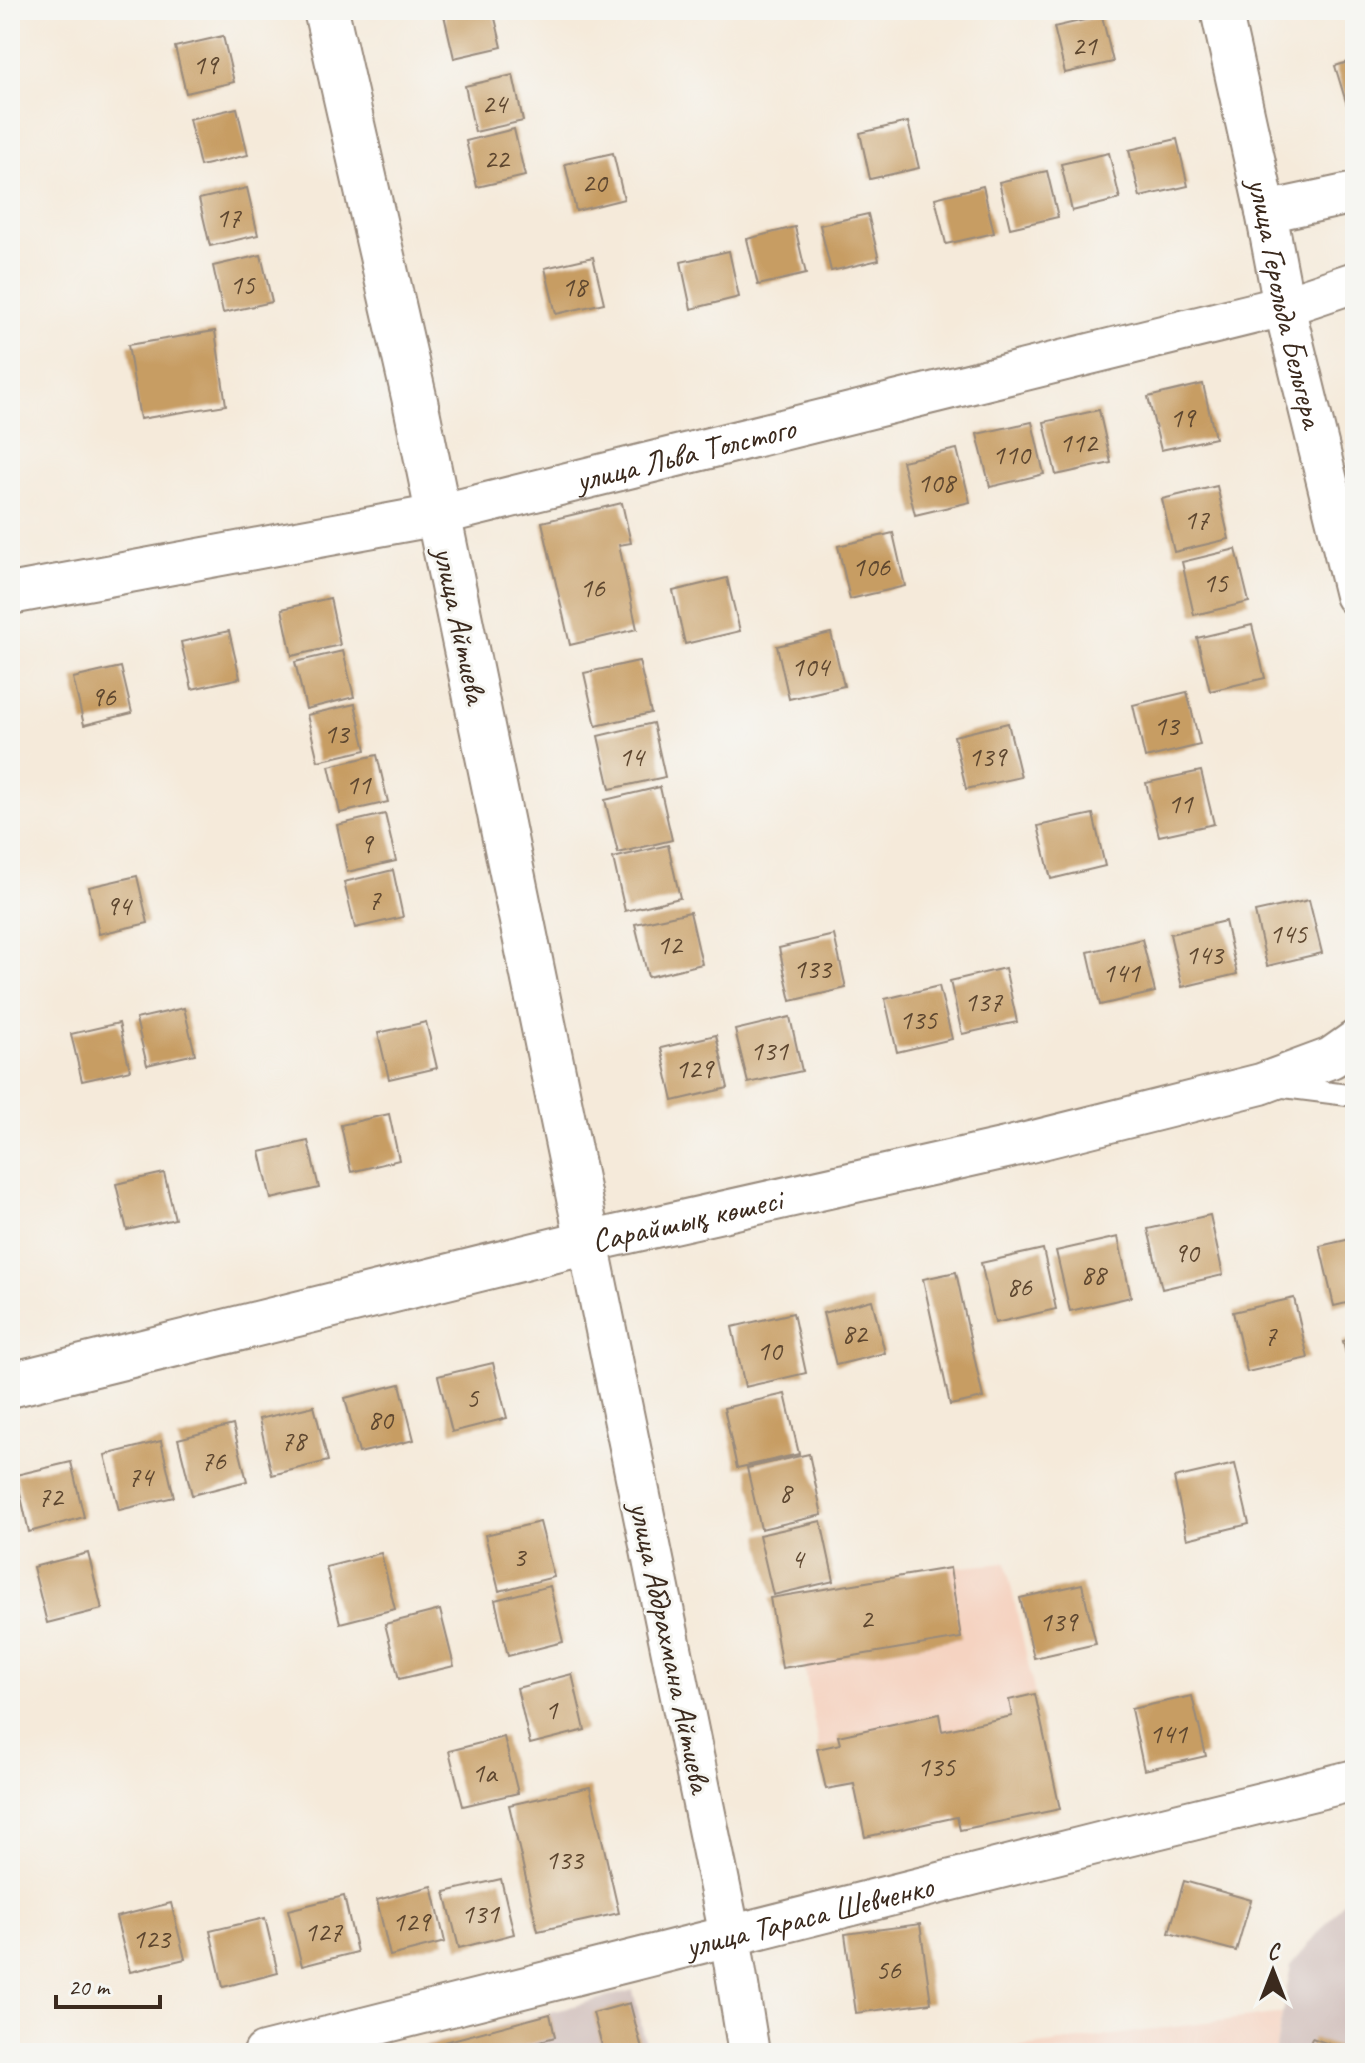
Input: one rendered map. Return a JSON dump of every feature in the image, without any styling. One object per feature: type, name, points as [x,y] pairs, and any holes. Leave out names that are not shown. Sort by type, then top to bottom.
[{"type":"street","name":"улица Айтиева","points":[[326,10],[415,401],[588,1242]]},
{"type":"street","name":"улица Герольда Бельгера","points":[[1221,10],[1284,306],[1355,595]]},
{"type":"street","points":[[1266,212],[1355,193]]},
{"type":"street","name":"улица Льва Толстого","points":[[10,594],[438,515],[1284,306],[1355,282]]},
{"type":"street","name":"Сарайшық көшесі","points":[[10,1385],[588,1242],[1006,1148],[1261,1084],[1331,1058],[1355,1041]]},
{"type":"street","name":"улица Абдрахмана Айтиева","points":[[588,1242],[730,1936],[749,2053]]},
{"type":"street","name":"улица Тараса Шевченко","points":[[264,2053],[1355,1780]]},
{"type":"lane","points":[[1261,1084],[1355,1096]]},
{"type":"shaded area","points":[[1006,1563],[1060,1809],[960,1830],[957,1818],[865,1837],[854,1784],[826,1789],[804,1664],[782,1668],[770,1598],[950,1568]]},
{"type":"shaded area","points":[[1355,1888],[1355,2053],[1275,2053],[1291,1966]]},
{"type":"shaded area","points":[[633,1990],[648,2053],[399,2053]]},
{"type":"shaded area","points":[[1282,2013],[1275,2053],[977,2053]]},
{"type":"building","points":[[493,10],[502,47],[454,58],[443,11]]},
{"type":"building","points":[[1102,16],[1113,62],[1065,73],[1054,27]]},
{"type":"building","points":[[223,36],[234,82],[186,93],[175,47]]},
{"type":"building","points":[[1355,60],[1355,128],[1354,128],[1335,66]]},
{"type":"building","points":[[513,75],[523,121],[475,132],[465,86]]},
{"type":"building","points":[[237,108],[248,155],[200,166],[189,119]]},
{"type":"building","points":[[908,122],[919,168],[870,179],[860,133]]},
{"type":"building","points":[[514,129],[525,176],[477,187],[466,141]]},
{"type":"building","points":[[1177,139],[1188,186],[1140,197],[1129,150]]},
{"type":"building","points":[[613,153],[624,199],[576,211],[565,164]]},
{"type":"building","points":[[1109,153],[1120,199],[1072,211],[1061,164]]},
{"type":"building","points":[[1047,171],[1058,217],[1010,228],[999,182]]},
{"type":"building","points":[[983,186],[994,233],[946,244],[935,198]]},
{"type":"building","points":[[247,188],[258,235],[210,246],[199,199]]},
{"type":"building","points":[[868,214],[879,260],[831,271],[820,225]]},
{"type":"building","points":[[795,227],[806,274],[758,285],[747,239]]},
{"type":"building","points":[[729,251],[739,297],[691,309],[681,262]]},
{"type":"building","points":[[261,255],[272,302],[223,313],[213,266]]},
{"type":"building","points":[[593,257],[604,303],[556,314],[545,268]]},
{"type":"building","points":[[215,331],[226,405],[140,419],[128,345]]},
{"type":"building","points":[[1203,384],[1215,438],[1161,450],[1148,397]]},
{"type":"building","points":[[1099,410],[1111,463],[1056,475],[1044,422]]},
{"type":"building","points":[[1032,422],[1044,474],[990,487],[977,434]]},
{"type":"building","points":[[957,449],[970,502],[915,515],[902,461]]},
{"type":"building","points":[[1217,486],[1229,539],[1174,552],[1162,499]]},
{"type":"building","points":[[622,503],[631,543],[619,545],[637,629],[570,645],[542,522]]},
{"type":"building","points":[[893,533],[905,586],[850,599],[838,546]]},
{"type":"building","points":[[1236,549],[1249,602],[1194,615],[1182,562]]},
{"type":"building","points":[[727,578],[740,631],[685,644],[673,591]]},
{"type":"building","points":[[330,598],[340,645],[292,656],[282,609]]},
{"type":"building","points":[[1252,625],[1265,678],[1210,691],[1197,638]]},
{"type":"building","points":[[229,631],[240,678],[192,689],[181,642]]},
{"type":"building","points":[[831,633],[844,686],[789,699],[777,646]]},
{"type":"building","points":[[343,651],[354,697],[306,709],[295,662]]},
{"type":"building","points":[[639,661],[651,713],[596,726],[584,673]]},
{"type":"building","points":[[121,667],[132,713],[84,725],[73,678]]},
{"type":"building","points":[[1187,692],[1200,745],[1145,758],[1133,705]]},
{"type":"building","points":[[355,704],[366,750],[318,761],[307,715]]},
{"type":"building","points":[[653,723],[665,777],[610,789],[598,736]]},
{"type":"building","points":[[1008,723],[1021,777],[966,789],[954,736]]},
{"type":"building","points":[[377,755],[388,802],[340,813],[329,766]]},
{"type":"building","points":[[1201,771],[1214,824],[1159,836],[1146,783]]},
{"type":"building","points":[[660,787],[672,840],[618,853],[605,800]]},
{"type":"building","points":[[385,814],[396,861],[347,872],[337,825]]},
{"type":"building","points":[[1093,814],[1105,866],[1051,879],[1038,826]]},
{"type":"building","points":[[668,845],[680,898],[625,911],[613,858]]},
{"type":"building","points":[[393,870],[403,917],[355,928],[344,882]]},
{"type":"building","points":[[137,876],[148,923],[99,934],[89,887]]},
{"type":"building","points":[[1309,900],[1322,953],[1267,966],[1255,912]]},
{"type":"building","points":[[690,912],[702,964],[648,977],[635,924]]},
{"type":"building","points":[[1225,921],[1237,974],[1182,987],[1170,934]]},
{"type":"building","points":[[834,935],[846,988],[791,1001],[779,948]]},
{"type":"building","points":[[1142,939],[1155,992],[1100,1005],[1088,952]]},
{"type":"building","points":[[1005,968],[1017,1022],[962,1034],[950,981]]},
{"type":"building","points":[[939,986],[952,1039],[897,1052],[885,999]]},
{"type":"building","points":[[184,1008],[195,1054],[147,1065],[136,1019]]},
{"type":"building","points":[[790,1017],[802,1071],[748,1083],[735,1030]]},
{"type":"building","points":[[426,1022],[437,1068],[389,1079],[378,1033]]},
{"type":"building","points":[[119,1023],[130,1070],[82,1081],[71,1034]]},
{"type":"building","points":[[716,1035],[728,1088],[673,1101],[661,1048]]},
{"type":"building","points":[[389,1114],[399,1160],[351,1172],[341,1125]]},
{"type":"building","points":[[308,1141],[319,1188],[271,1199],[260,1152]]},
{"type":"building","points":[[164,1173],[175,1219],[127,1230],[116,1184]]},
{"type":"building","points":[[1210,1215],[1223,1275],[1162,1289],[1148,1229]]},
{"type":"building","points":[[1118,1237],[1131,1297],[1070,1311],[1056,1251]]},
{"type":"building","points":[[1355,1238],[1355,1301],[1334,1306],[1320,1246]]},
{"type":"building","points":[[1043,1249],[1056,1309],[995,1323],[981,1263]]},
{"type":"building","points":[[956,1272],[983,1398],[950,1405],[923,1279]]},
{"type":"building","points":[[1294,1298],[1308,1358],[1247,1372],[1233,1312]]},
{"type":"building","points":[[872,1300],[885,1353],[836,1365],[823,1313]]},
{"type":"building","points":[[793,1313],[806,1373],[745,1387],[732,1327]]},
{"type":"building","points":[[1355,1339],[1355,1389],[1354,1389],[1343,1341]]},
{"type":"building","points":[[493,1363],[507,1418],[452,1432],[438,1376]]},
{"type":"building","points":[[400,1384],[414,1440],[359,1453],[345,1398]]},
{"type":"building","points":[[785,1394],[799,1454],[737,1468],[724,1408]]},
{"type":"building","points":[[314,1406],[328,1461],[272,1475],[259,1419]]},
{"type":"building","points":[[233,1425],[247,1481],[192,1495],[178,1439]]},
{"type":"building","points":[[161,1441],[174,1497],[119,1510],[105,1455]]},
{"type":"building","points":[[809,1454],[822,1515],[761,1529],[747,1468]]},
{"type":"building","points":[[71,1462],[84,1517],[29,1532],[16,1475]]},
{"type":"building","points":[[1235,1464],[1249,1524],[1187,1539],[1174,1478]]},
{"type":"building","points":[[821,1521],[834,1581],[773,1595],[759,1535]]},
{"type":"building","points":[[540,1522],[554,1577],[499,1591],[485,1535]]},
{"type":"building","points":[[88,1553],[102,1609],[47,1623],[33,1567]]},
{"type":"building","points":[[381,1553],[395,1609],[340,1623],[326,1567]]},
{"type":"building","points":[[950,1568],[961,1638],[782,1668],[770,1598]]},
{"type":"building","points":[[1082,1584],[1096,1644],[1034,1658],[1020,1598]]},
{"type":"building","points":[[550,1586],[563,1642],[508,1656],[495,1600]]},
{"type":"building","points":[[440,1610],[454,1666],[399,1679],[385,1624]]},
{"type":"building","points":[[572,1674],[585,1730],[530,1744],[517,1688]]},
{"type":"building","points":[[1035,1694],[1060,1809],[960,1830],[957,1817],[865,1837],[854,1784],[826,1789],[817,1749],[840,1744],[838,1736],[939,1714],[942,1731],[1012,1716],[1009,1700]]},
{"type":"building","points":[[1192,1696],[1206,1756],[1144,1770],[1131,1709]]},
{"type":"building","points":[[504,1737],[518,1793],[463,1806],[449,1751]]},
{"type":"building","points":[[590,1787],[619,1913],[538,1931],[509,1805]]},
{"type":"building","points":[[501,1879],[514,1934],[459,1948],[445,1892]]},
{"type":"building","points":[[1184,1881],[1251,1900],[1236,1951],[1169,1933]]},
{"type":"building","points":[[432,1886],[445,1942],[390,1956],[377,1900]]},
{"type":"building","points":[[344,1896],[357,1952],[302,1966],[288,1910]]},
{"type":"building","points":[[171,1903],[185,1959],[130,1972],[116,1917]]},
{"type":"building","points":[[265,1918],[278,1973],[223,1987],[210,1931]]},
{"type":"building","points":[[920,1924],[931,2003],[856,2013],[845,1934]]},
{"type":"building","points":[[630,2003],[643,2053],[604,2053],[593,2013]]},
{"type":"building","points":[[550,2014],[555,2037],[496,2053],[403,2053]]},
{"type":"building","points":[[1312,2038],[1354,2053],[1307,2053]]}]
